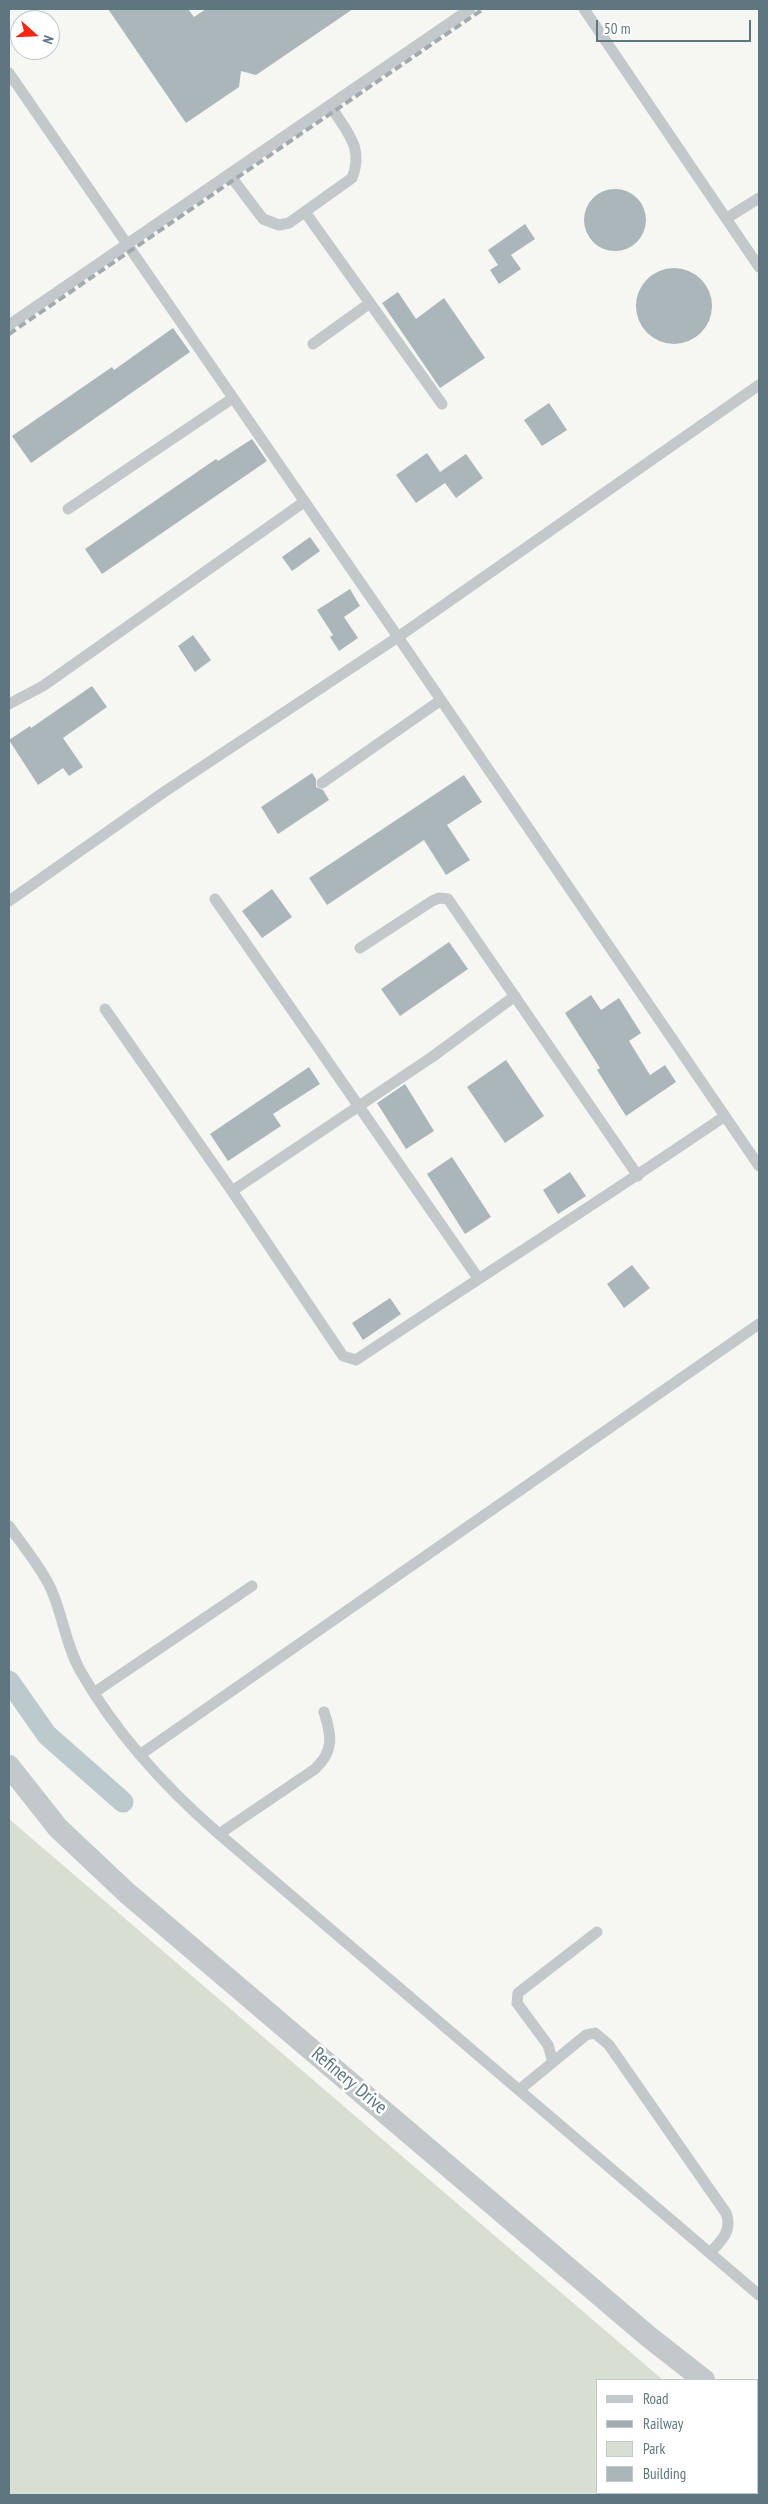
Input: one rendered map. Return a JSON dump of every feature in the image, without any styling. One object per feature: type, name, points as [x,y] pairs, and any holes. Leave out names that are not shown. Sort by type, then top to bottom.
[{"type":"street","name":"Refinery Drive","points":[[9,1766],[58,1828],[127,1893],[649,2337],[703,2379]]},
{"type":"lane","points":[[9,325],[470,9]]},
{"type":"lane","points":[[584,9],[759,266]]},
{"type":"lane","points":[[9,73],[398,637],[759,1166]]},
{"type":"lane","points":[[229,174],[263,219],[270,223],[289,224],[352,178],[356,168],[357,149],[330,105]]},
{"type":"lane","points":[[727,218],[759,198]]},
{"type":"lane","points":[[305,212],[442,404]]},
{"type":"lane","points":[[313,344],[370,304]]},
{"type":"lane","points":[[9,900],[164,792],[398,637],[759,385]]},
{"type":"lane","points":[[68,509],[233,398]]},
{"type":"lane","points":[[9,704],[43,686],[304,502]]},
{"type":"lane","points":[[322,783],[440,700]]},
{"type":"lane","points":[[360,948],[432,901],[443,898],[454,907],[638,1176]]},
{"type":"lane","points":[[215,899],[478,1278]]},
{"type":"lane","points":[[232,1191],[432,1057],[515,996]]},
{"type":"lane","points":[[105,1010],[347,1359],[356,1360],[478,1278],[638,1176],[725,1116]]},
{"type":"lane","points":[[141,1754],[759,1324]]},
{"type":"lane","points":[[9,1526],[51,1589],[69,1647],[81,1672],[161,1779],[219,1834],[759,2295]]},
{"type":"lane","points":[[95,1692],[252,1586]]},
{"type":"lane","points":[[219,1834],[315,1769],[323,1761],[331,1742],[331,1733],[324,1712]]},
{"type":"lane","points":[[553,2062],[548,2045],[517,2003],[518,1994],[598,1932]]},
{"type":"lane","points":[[519,2090],[590,2033],[601,2036],[726,2213],[730,2222],[728,2228],[724,2238],[710,2253]]},
{"type":"green space","points":[[9,1819],[662,2379],[596,2379],[596,2494],[758,2494],[759,2462],[759,2495],[9,2495]]},
{"type":"building","points":[[108,9],[188,9],[194,17],[206,9],[353,9],[256,75],[241,71],[239,87],[186,123]]},
{"type":"building","points":[[615,189],[627,191],[637,198],[644,208],[646,220],[644,232],[637,242],[627,249],[615,251],[603,249],[593,242],[586,232],[584,220],[586,208],[593,198],[603,191]]},
{"type":"building","points":[[525,224],[535,239],[511,255],[521,269],[499,284],[490,270],[498,265],[488,250]]},
{"type":"building","points":[[674,268],[688,271],[701,279],[709,292],[712,306],[709,320],[701,333],[688,341],[674,344],[660,341],[647,333],[639,320],[636,306],[639,292],[647,279],[660,271]]},
{"type":"building","points":[[398,292],[416,319],[444,298],[485,358],[440,388],[382,303]]},
{"type":"building","points":[[173,328],[190,352],[31,463],[12,436],[112,367],[114,370]]},
{"type":"building","points":[[549,403],[567,430],[542,446],[524,420]]},
{"type":"building","points":[[252,439],[267,461],[102,574],[85,549],[216,459],[218,461]]},
{"type":"building","points":[[427,453],[440,472],[466,454],[483,478],[456,498],[445,483],[416,503],[396,475]]},
{"type":"building","points":[[310,537],[320,551],[292,571],[282,557]]},
{"type":"building","points":[[350,589],[360,606],[344,617],[358,638],[339,651],[330,637],[333,635],[317,610]]},
{"type":"building","points":[[193,635],[211,660],[195,672],[178,646]]},
{"type":"building","points":[[92,686],[107,707],[63,738],[83,767],[69,776],[63,768],[38,785],[9,740],[30,726],[31,728]]},
{"type":"building","points":[[312,773],[316,779],[316,787],[323,790],[329,800],[278,834],[261,807]]},
{"type":"building","points":[[464,775],[482,802],[447,825],[470,860],[446,875],[424,840],[327,905],[309,878]]},
{"type":"building","points":[[272,889],[292,917],[262,938],[242,911]]},
{"type":"building","points":[[449,942],[468,969],[400,1016],[381,989]]},
{"type":"building","points":[[591,995],[601,1010],[619,998],[641,1033],[629,1041],[650,1075],[665,1065],[676,1082],[626,1116],[597,1070],[600,1068],[565,1013]]},
{"type":"building","points":[[506,1060],[544,1116],[505,1143],[467,1087]]},
{"type":"building","points":[[309,1067],[320,1084],[273,1114],[281,1126],[228,1161],[210,1134]]},
{"type":"building","points":[[405,1084],[434,1131],[406,1149],[377,1103]]},
{"type":"building","points":[[452,1157],[491,1217],[465,1234],[427,1174]]},
{"type":"building","points":[[570,1172],[586,1196],[558,1214],[543,1190]]},
{"type":"building","points":[[632,1265],[650,1288],[624,1308],[607,1284]]},
{"type":"building","points":[[390,1298],[401,1314],[363,1340],[352,1323]]},
{"type":"waterway","points":[[9,1681],[47,1735],[123,1802]]},
{"type":"railway","points":[[9,334],[483,9]]}]
